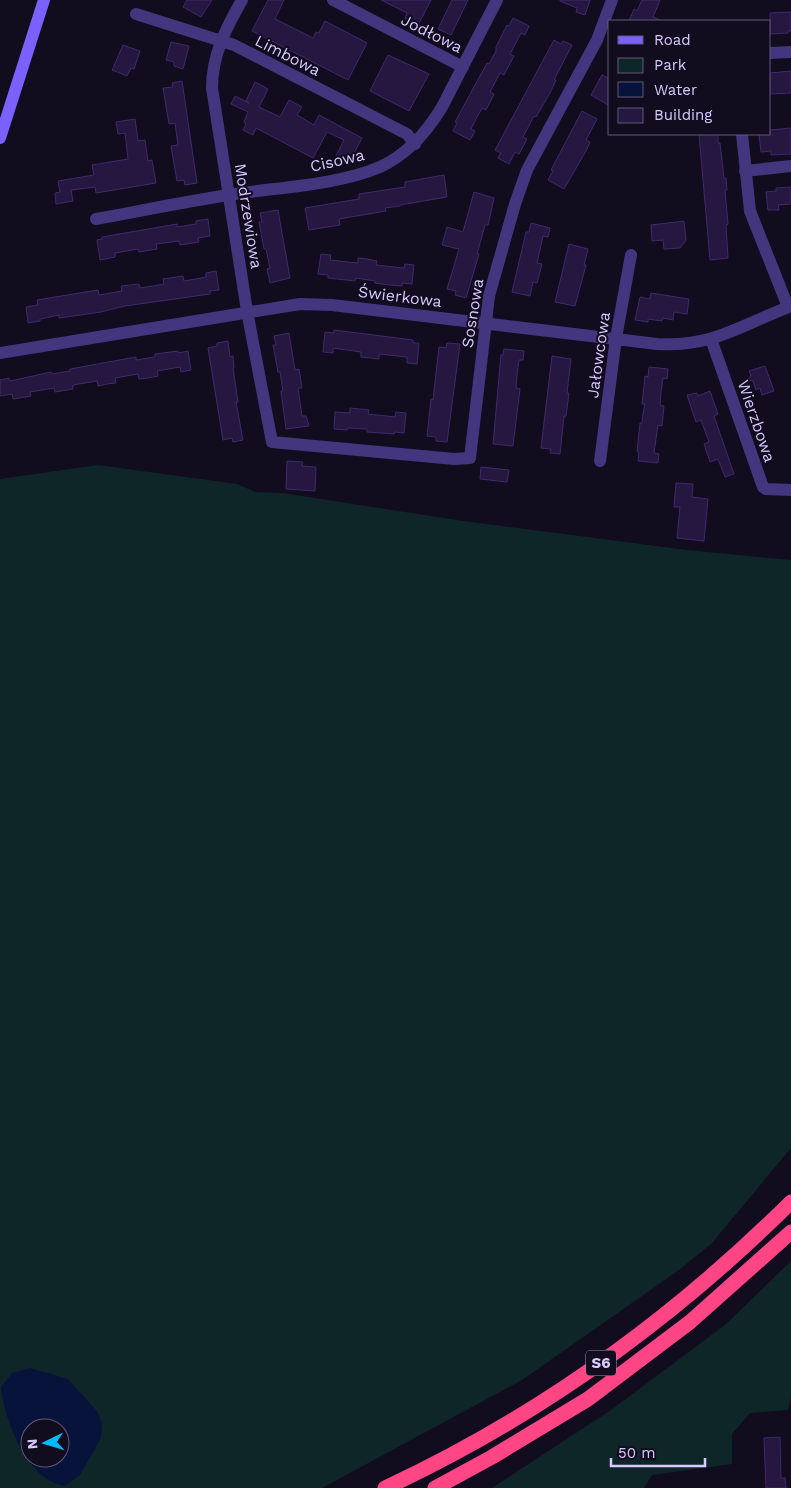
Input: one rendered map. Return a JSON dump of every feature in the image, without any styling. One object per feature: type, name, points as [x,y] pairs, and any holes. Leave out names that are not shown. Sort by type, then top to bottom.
[{"type":"highway","name":"S6","points":[[385,1488],[483,1438],[577,1381],[675,1308],[767,1226],[791,1202]]},
{"type":"highway","name":"S6","points":[[435,1488],[492,1457],[588,1399],[690,1322],[791,1232]]},
{"type":"main road","points":[[0,138],[44,0]]},
{"type":"street","name":"Modrzewiowa","points":[[242,0],[221,41],[213,66],[212,88],[248,312],[272,442]]},
{"type":"street","name":"Jodłowa","points":[[332,0],[463,67]]},
{"type":"street","name":"Cisowa","points":[[96,219],[229,195],[328,181],[381,166],[415,144],[422,137],[442,107],[497,0]]},
{"type":"street","name":"Sosnowa","points":[[272,442],[454,459],[470,458],[488,296],[520,188],[543,137],[597,40],[612,0]]},
{"type":"street","name":"Limbowa","points":[[136,14],[234,45],[407,134],[415,144]]},
{"type":"street","points":[[771,53],[791,52]]},
{"type":"street","points":[[742,135],[750,211],[790,306]]},
{"type":"street","points":[[745,171],[791,166]]},
{"type":"street","name":"Jałowcowa","points":[[600,461],[616,338],[631,255]]},
{"type":"street","name":"Świerkowa","points":[[0,353],[300,304],[324,304],[671,345],[711,340],[790,306]]},
{"type":"street","name":"Wierzbowa","points":[[711,340],[763,487],[766,489],[791,490]]},
{"type":"green space","points":[[98,465],[237,484],[255,492],[282,493],[463,521],[687,550],[791,560],[791,1148],[712,1243],[679,1270],[522,1380],[322,1488],[0,1488],[0,479]]},
{"type":"green space","points":[[791,1261],[791,1397],[788,1410],[750,1413],[732,1434],[732,1464],[652,1475],[644,1488],[492,1488],[611,1410],[725,1325]]},
{"type":"water","points":[[30,1368],[68,1379],[97,1411],[102,1424],[101,1438],[80,1475],[65,1486],[56,1484],[44,1477],[35,1468],[70,1468],[70,1418],[20,1418],[20,1446],[9,1423],[1,1387],[12,1373]]},
{"type":"building","points":[[187,0],[212,0],[201,17],[183,7]]},
{"type":"building","points":[[268,0],[284,0],[275,19],[313,38],[316,32],[319,33],[325,21],[367,43],[348,80],[252,31]]},
{"type":"building","points":[[381,0],[431,0],[418,25],[405,19],[407,13]]},
{"type":"building","points":[[452,0],[468,0],[451,35],[438,29]]},
{"type":"building","points":[[560,0],[590,0],[585,15],[576,12],[577,8]]},
{"type":"building","points":[[642,0],[660,0],[653,17],[660,20],[629,20],[634,9],[637,11]]},
{"type":"building","points":[[791,12],[791,31],[788,31],[788,33],[771,34],[770,13]]},
{"type":"building","points":[[513,18],[529,26],[525,35],[521,33],[510,54],[514,56],[504,75],[500,73],[490,92],[494,94],[486,110],[482,108],[476,119],[471,129],[475,131],[470,140],[453,131],[457,123],[455,122],[487,63],[489,64],[496,51],[496,47],[507,25],[509,26]]},
{"type":"building","points":[[554,40],[561,44],[563,41],[572,45],[554,80],[556,80],[550,93],[536,117],[534,116],[523,137],[527,139],[519,154],[515,152],[509,164],[498,158],[501,153],[495,150]]},
{"type":"building","points":[[171,42],[189,46],[183,69],[174,66],[174,62],[166,60]]},
{"type":"building","points":[[123,45],[140,51],[134,69],[131,68],[127,76],[112,70]]},
{"type":"building","points":[[388,55],[429,74],[409,111],[370,91]]},
{"type":"building","points":[[791,71],[791,93],[771,94],[771,73]]},
{"type":"building","points":[[602,75],[608,78],[608,105],[591,95]]},
{"type":"building","points":[[182,81],[197,183],[185,185],[184,180],[177,181],[171,146],[178,145],[175,123],[169,124],[163,88],[173,87],[172,83]]},
{"type":"building","points":[[255,82],[268,89],[259,107],[280,117],[289,100],[302,107],[297,115],[314,125],[319,115],[362,138],[349,163],[336,156],[344,140],[327,132],[313,158],[256,128],[253,135],[243,130],[248,112],[231,104],[235,96],[249,103],[246,101]]},
{"type":"building","points":[[582,111],[597,119],[586,140],[590,142],[586,151],[564,189],[548,180],[553,171],[551,170]]},
{"type":"building","points":[[135,119],[138,141],[145,140],[148,161],[152,160],[156,183],[96,193],[95,187],[71,190],[73,201],[56,204],[55,193],[60,192],[58,181],[94,175],[92,165],[128,159],[125,133],[118,134],[116,122]]},
{"type":"building","points":[[791,128],[791,154],[771,155],[771,151],[761,152],[759,135],[771,135],[771,130]]},
{"type":"building","points":[[699,135],[718,135],[724,178],[726,178],[728,258],[710,260]]},
{"type":"building","points":[[444,175],[447,197],[385,208],[386,211],[339,219],[340,225],[309,230],[305,208],[359,199],[359,194],[405,187],[405,182]]},
{"type":"building","points":[[791,187],[791,204],[778,205],[779,210],[768,210],[766,192],[776,191],[776,188]]},
{"type":"building","points":[[474,192],[494,198],[488,225],[485,225],[466,298],[455,295],[456,291],[447,289],[459,249],[442,245],[447,227],[463,232]]},
{"type":"building","points":[[278,210],[290,278],[270,283],[267,269],[270,268],[259,222],[262,222],[260,213]]},
{"type":"building","points":[[208,219],[210,236],[198,238],[199,242],[180,245],[179,241],[156,244],[157,249],[139,252],[138,249],[115,253],[115,257],[100,260],[97,240],[102,239],[102,237],[177,224],[177,227],[196,224],[196,221]]},
{"type":"building","points":[[684,221],[686,240],[680,248],[664,249],[663,240],[652,241],[651,225]]},
{"type":"building","points":[[531,223],[550,228],[548,237],[543,236],[537,263],[542,264],[537,283],[533,282],[530,296],[512,292],[526,232],[529,232]]},
{"type":"building","points":[[569,244],[588,249],[584,265],[586,265],[575,306],[555,302]]},
{"type":"building","points":[[321,254],[331,255],[330,260],[358,263],[358,258],[377,261],[376,265],[404,268],[405,264],[414,265],[412,284],[402,283],[402,286],[375,283],[375,281],[356,278],[355,281],[328,278],[328,275],[318,274]]},
{"type":"building","points":[[216,271],[219,290],[210,291],[210,294],[59,318],[59,315],[28,323],[26,307],[38,305],[37,300],[98,290],[99,295],[122,291],[121,286],[139,284],[140,288],[153,286],[164,284],[163,279],[183,276],[184,281],[206,277],[206,273]]},
{"type":"building","points":[[651,293],[689,299],[687,314],[674,312],[673,320],[663,318],[662,321],[648,319],[648,322],[635,320],[640,297],[650,299]]},
{"type":"building","points":[[334,330],[413,340],[413,343],[419,343],[417,364],[407,363],[407,357],[379,354],[379,359],[361,357],[361,352],[333,348],[333,353],[323,352],[325,332],[334,333]]},
{"type":"building","points":[[289,333],[295,370],[299,369],[302,388],[298,388],[302,416],[306,416],[309,426],[286,429],[281,391],[283,391],[273,345],[276,345],[274,336]]},
{"type":"building","points":[[228,341],[230,357],[233,356],[238,402],[236,402],[243,440],[233,442],[232,438],[223,440],[208,348],[217,346],[217,343]]},
{"type":"building","points":[[447,343],[460,344],[447,442],[436,441],[436,437],[427,436],[439,347],[446,348]]},
{"type":"building","points":[[504,349],[524,351],[523,360],[519,360],[517,375],[516,388],[520,389],[513,446],[493,444],[501,355],[503,355]]},
{"type":"building","points":[[178,351],[178,353],[188,351],[191,370],[181,372],[180,367],[157,371],[158,376],[149,378],[139,379],[138,374],[115,378],[116,383],[98,386],[97,381],[73,385],[73,389],[55,392],[54,388],[30,392],[31,396],[13,399],[12,394],[0,396],[0,380],[9,378],[10,381],[136,357],[136,360],[155,357],[155,354]]},
{"type":"building","points":[[552,356],[571,359],[567,393],[569,393],[566,416],[564,416],[560,454],[550,453],[551,449],[541,448]]},
{"type":"building","points":[[765,366],[774,391],[762,395],[760,388],[756,390],[753,381],[747,380],[751,375],[749,371]]},
{"type":"building","points":[[649,367],[668,369],[667,379],[663,378],[661,392],[660,405],[664,406],[662,426],[658,425],[654,453],[659,454],[658,463],[638,461],[639,453],[637,451],[640,423],[642,423],[645,404],[642,404],[645,376],[648,377]]},
{"type":"building","points":[[710,391],[718,414],[714,416],[734,474],[725,477],[718,459],[710,462],[704,444],[709,442],[701,420],[696,422],[687,395],[697,393],[698,396]]},
{"type":"building","points":[[350,408],[369,410],[368,414],[395,417],[396,412],[406,413],[404,433],[367,432],[367,429],[334,429],[335,412],[350,413]]},
{"type":"building","points":[[287,461],[303,462],[302,466],[316,467],[315,491],[286,489]]},
{"type":"building","points":[[481,467],[509,470],[507,482],[480,479]]},
{"type":"building","points":[[676,483],[693,484],[692,497],[708,499],[704,541],[677,538],[680,507],[674,507]]},
{"type":"building","points":[[780,1437],[781,1478],[785,1478],[786,1488],[766,1488],[764,1438]]}]
